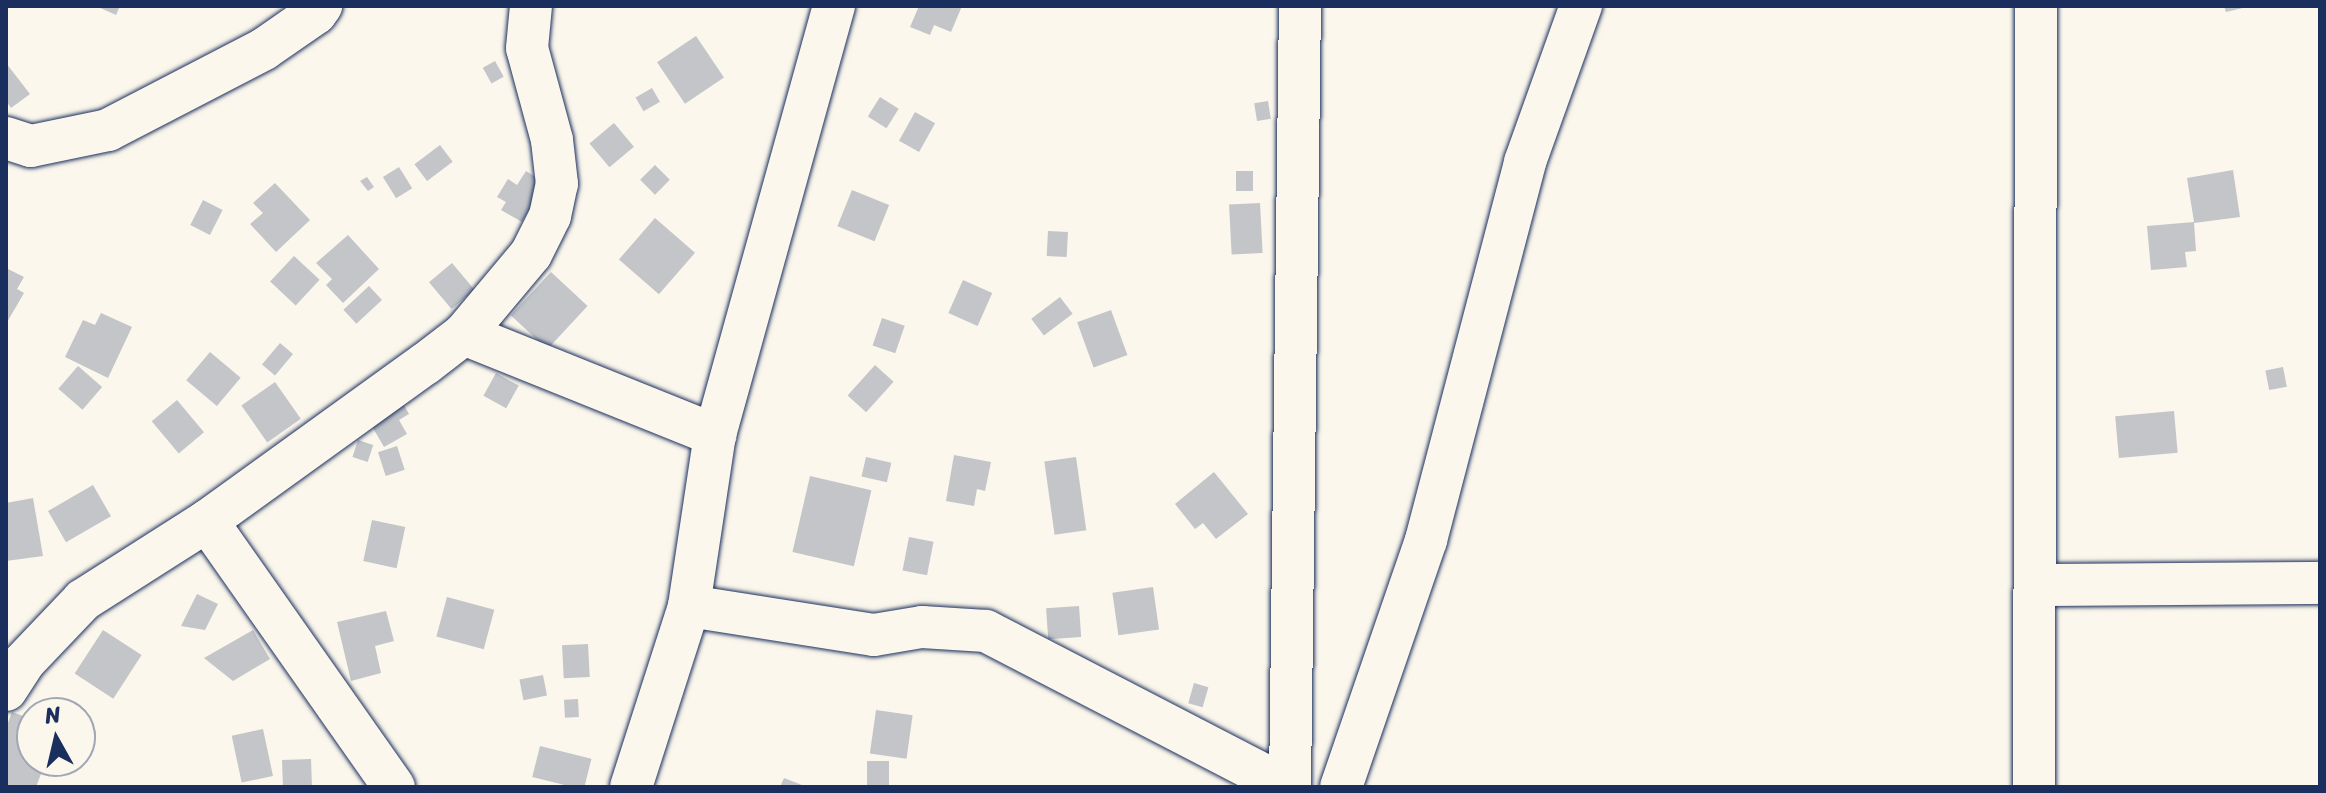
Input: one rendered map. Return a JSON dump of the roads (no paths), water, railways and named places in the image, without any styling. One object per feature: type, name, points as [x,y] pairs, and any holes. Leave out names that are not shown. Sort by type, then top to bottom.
[{"type":"street","points":[[6,138],[31,146],[108,130],[264,49],[316,13],[321,6]]},
{"type":"street","points":[[6,690],[24,662],[83,600],[207,521],[464,334],[531,254],[550,216],[557,184],[552,140],[527,48],[531,6]]},
{"type":"street","points":[[631,787],[689,606],[715,435],[834,6]]},
{"type":"street","points":[[689,606],[874,635],[922,627],[986,631],[1289,787],[1300,6]]},
{"type":"street","points":[[1341,787],[1426,540],[1525,162],[1581,6]]},
{"type":"street","points":[[2034,787],[2036,6]]},
{"type":"street","points":[[464,334],[715,435]]},
{"type":"street","points":[[207,521],[394,787]]},
{"type":"street","points":[[2036,585],[2320,583]]}]
